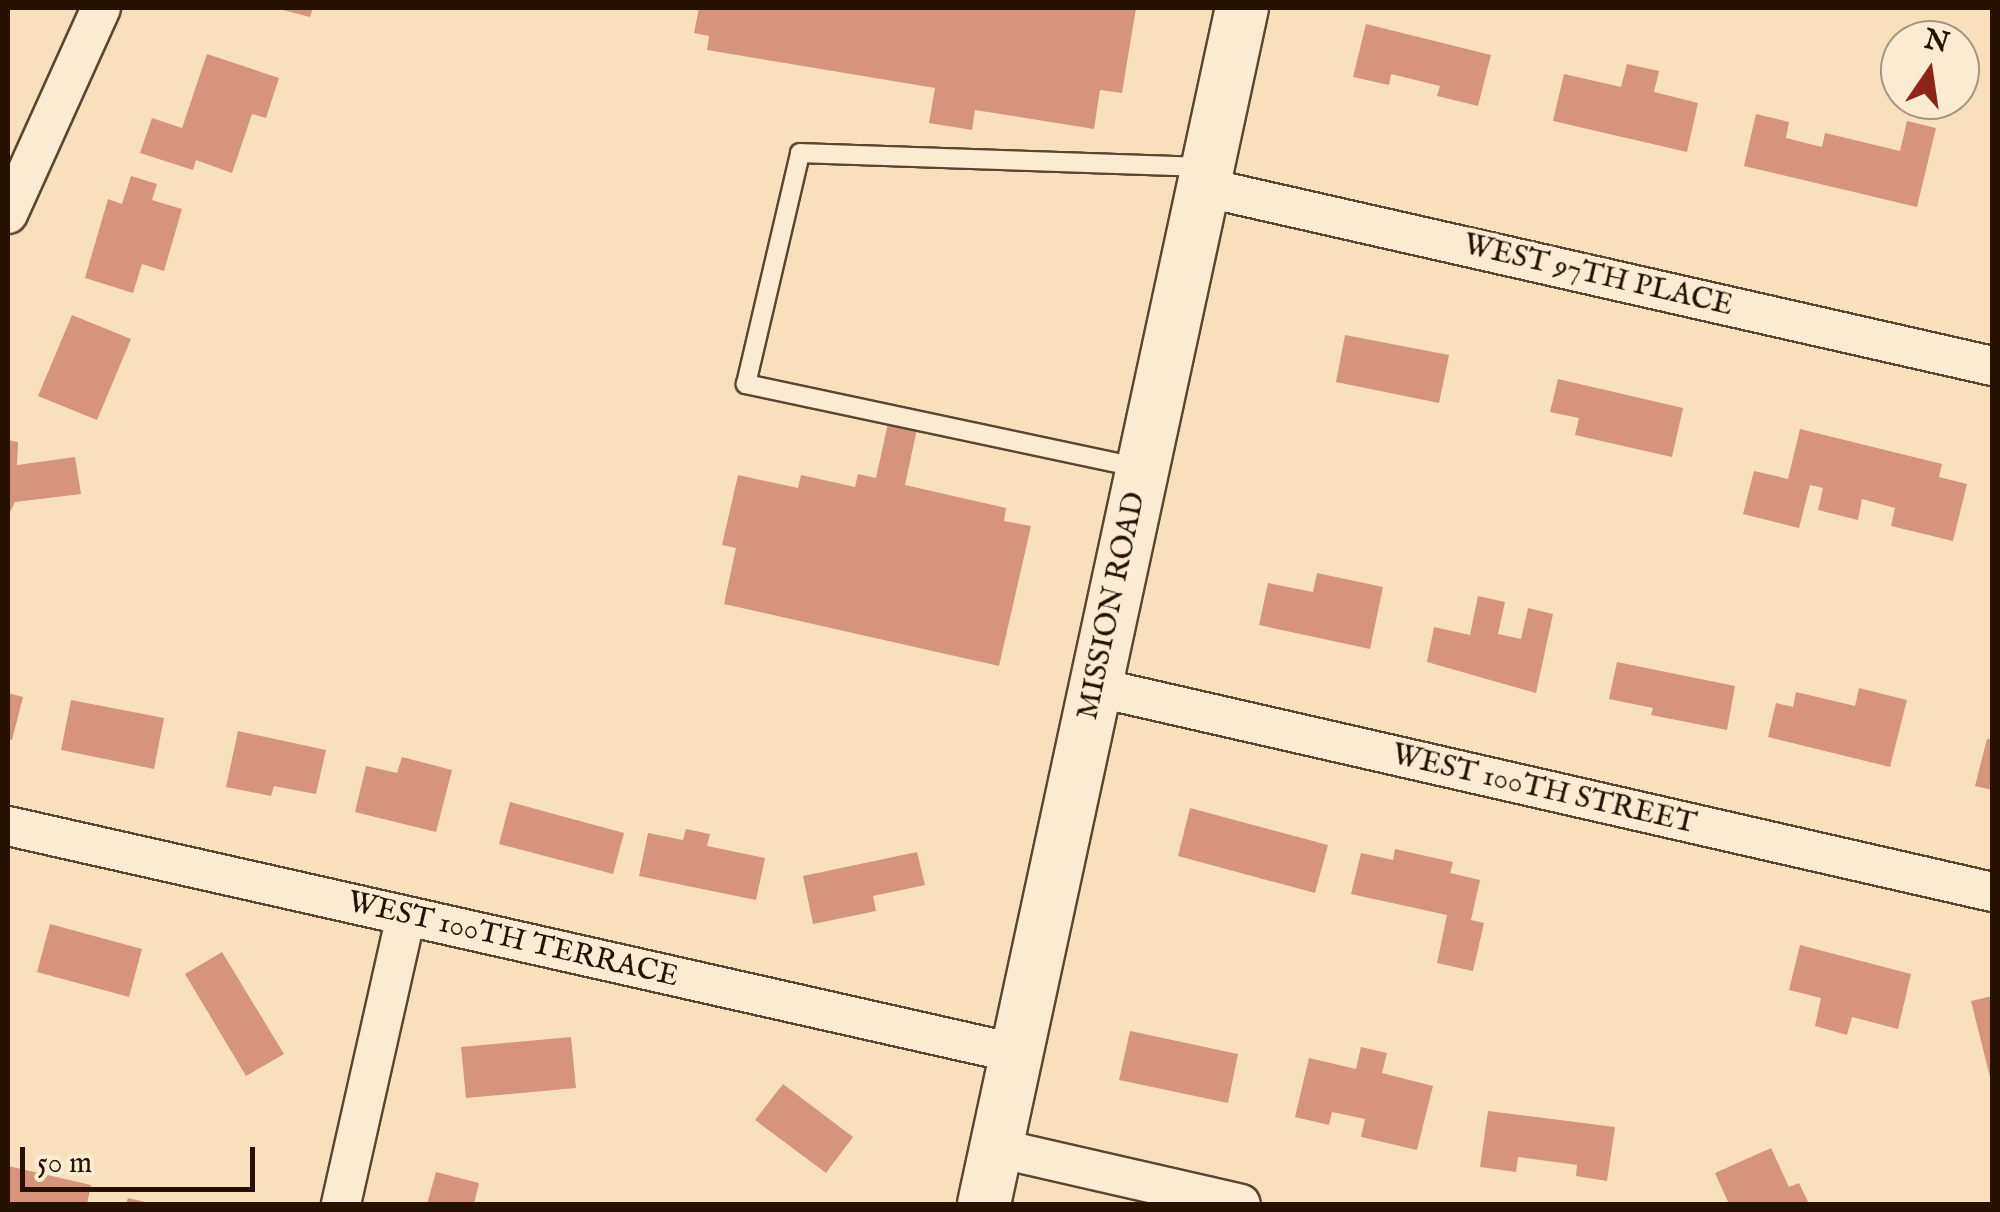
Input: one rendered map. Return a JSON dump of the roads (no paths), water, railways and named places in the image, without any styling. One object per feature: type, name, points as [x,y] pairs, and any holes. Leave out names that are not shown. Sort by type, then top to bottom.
[{"type":"main road","name":"MISSION ROAD","points":[[984,1204],[1242,8]]},
{"type":"street","points":[[8,214],[102,8]]},
{"type":"street","name":"WEST 97TH PLACE","points":[[1205,177],[1992,366]]},
{"type":"street","name":"WEST 100TH STREET","points":[[1094,687],[1992,892]]},
{"type":"street","name":"WEST 100TH TERRACE","points":[[8,826],[1019,1054]]},
{"type":"street","points":[[341,1204],[406,916]]},
{"type":"street","points":[[997,1148],[1241,1204]]},
{"type":"lane","points":[[1142,468],[746,384],[800,154],[1205,177]]}]
